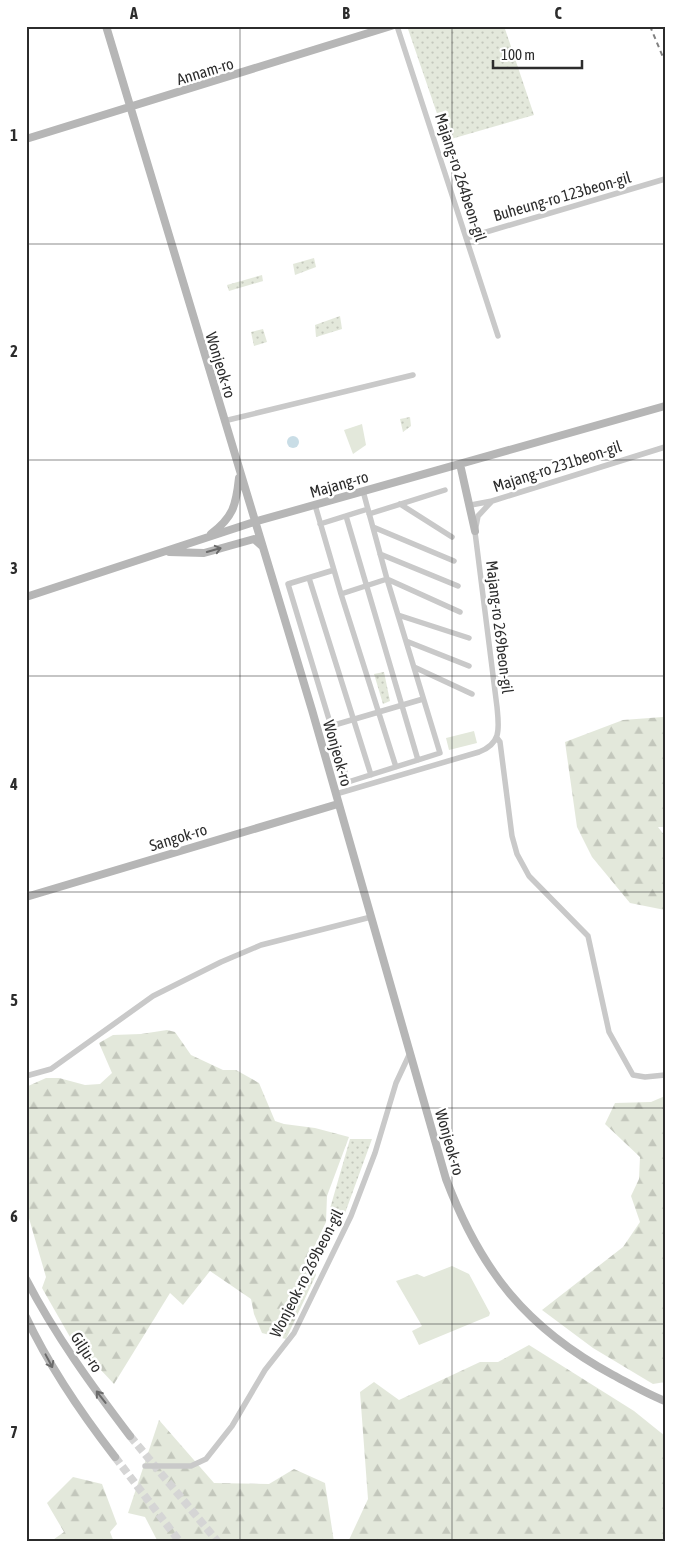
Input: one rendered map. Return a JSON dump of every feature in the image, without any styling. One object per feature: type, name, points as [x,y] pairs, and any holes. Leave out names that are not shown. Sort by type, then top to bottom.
[{"type":"main road","name":"Wonjeok-ro","points":[[106,26],[336,794],[446,1180],[460,1216],[482,1257],[493,1273],[511,1297],[541,1327],[592,1363],[652,1396],[665,1401]]},
{"type":"main road","name":"Annam-ro","points":[[26,139],[130,109],[391,26]]},
{"type":"main road","name":"Majang-ro","points":[[26,597],[254,522],[665,406]]},
{"type":"main road","points":[[460,464],[471,505],[475,531]]},
{"type":"main road","points":[[206,538],[225,523],[233,510],[239,474]]},
{"type":"main road","points":[[166,552],[204,553],[254,539],[262,546]]},
{"type":"main road","name":"Sangok-ro","points":[[26,897],[338,804]]},
{"type":"main road","name":"Gilju-ro","points":[[26,1273],[28,1282],[89,1381],[130,1436]]},
{"type":"main road","points":[[26,1317],[55,1373],[84,1417],[115,1457]]},
{"type":"street","name":"Majang-ro 264beon-gil","points":[[398,26],[498,336]]},
{"type":"street","name":"Buheung-ro 123beon-gil","points":[[466,238],[665,179]]},
{"type":"street","points":[[224,421],[413,374]]},
{"type":"street","name":"Majang-ro 231beon-gil","points":[[475,531],[478,516],[492,501],[665,447]]},
{"type":"street","points":[[320,524],[400,504],[445,490]]},
{"type":"street","points":[[334,570],[288,584],[348,782],[440,754],[387,579],[363,492]]},
{"type":"street","points":[[471,505],[492,501]]},
{"type":"street","points":[[400,504],[452,537]]},
{"type":"street","points":[[314,505],[396,767]]},
{"type":"street","points":[[346,516],[418,760]]},
{"type":"street","points":[[373,527],[454,562]]},
{"type":"street","name":"Majang-ro 269beon-gil","points":[[475,531],[499,727],[497,738]]},
{"type":"street","points":[[380,554],[458,586]]},
{"type":"street","points":[[309,578],[371,775]]},
{"type":"street","points":[[342,594],[387,579],[460,612]]},
{"type":"street","points":[[398,615],[469,638]]},
{"type":"street","points":[[406,641],[469,666]]},
{"type":"street","points":[[414,667],[472,694]]},
{"type":"street","points":[[331,726],[423,699]]},
{"type":"street","points":[[336,794],[479,752],[491,747],[497,738],[500,742],[512,836],[518,854],[529,876],[588,936],[610,1032],[624,1062],[633,1075],[645,1077],[665,1075]]},
{"type":"street","points":[[26,1076],[51,1069],[154,996],[221,962],[261,946],[371,917]]},
{"type":"street","name":"Wonjeok-ro 269beon-gil","points":[[144,1466],[190,1466],[206,1459],[232,1426],[255,1386],[294,1333],[352,1216],[375,1154],[396,1082],[410,1053]]},
{"type":"green space","points":[[410,26],[504,26],[534,115],[451,139],[444,134],[408,29]]},
{"type":"green space","points":[[314,258],[316,267],[295,275],[293,264]]},
{"type":"green space","points":[[262,275],[263,281],[229,291],[227,285]]},
{"type":"green space","points":[[340,316],[342,329],[316,337],[315,325]]},
{"type":"green space","points":[[263,329],[267,342],[254,346],[251,332]]},
{"type":"green space","points":[[410,417],[411,426],[403,432],[400,419]]},
{"type":"green space","points":[[362,424],[366,445],[353,454],[344,430]]},
{"type":"green space","points":[[384,672],[390,701],[383,704],[374,674]]},
{"type":"green space","points":[[663,717],[665,827],[658,827],[665,836],[665,910],[630,903],[592,857],[577,827],[565,742],[623,720]]},
{"type":"green space","points":[[474,731],[477,743],[449,750],[446,738]]},
{"type":"green space","points":[[167,1030],[175,1032],[191,1055],[223,1070],[236,1070],[259,1083],[275,1121],[315,1128],[349,1137],[327,1196],[326,1222],[309,1258],[316,1275],[286,1339],[262,1333],[254,1314],[251,1299],[210,1271],[183,1305],[170,1293],[114,1384],[70,1337],[42,1288],[46,1277],[26,1208],[26,1087],[46,1078],[59,1078],[85,1085],[100,1084],[112,1073],[99,1043],[113,1035],[141,1034]]},
{"type":"green space","points":[[665,1096],[665,1382],[653,1384],[593,1348],[542,1310],[623,1247],[640,1222],[631,1196],[639,1179],[640,1157],[605,1124],[615,1103],[651,1102]]},
{"type":"green space","points":[[350,1139],[372,1139],[344,1216],[329,1212]]},
{"type":"green space","points":[[452,1266],[469,1274],[490,1313],[489,1316],[419,1345],[412,1331],[422,1326],[396,1281],[417,1274],[424,1277]]},
{"type":"green space","points":[[529,1345],[634,1411],[665,1436],[665,1542],[348,1542],[368,1499],[360,1392],[374,1382],[399,1400],[480,1362],[498,1362]]},
{"type":"green space","points":[[159,1420],[214,1483],[269,1484],[294,1469],[325,1483],[334,1542],[158,1542],[145,1517],[128,1513]]},
{"type":"green space","points":[[73,1477],[102,1484],[117,1524],[110,1532],[114,1542],[50,1542],[64,1532],[47,1503]]},
{"type":"water","points":[[293,436],[299,442],[293,448],[287,442]]},
{"type":"tunnel","points":[[130,1436],[218,1542]]},
{"type":"tunnel","points":[[115,1457],[180,1542]]},
{"type":"railway","points":[[650,26],[665,62]]}]
